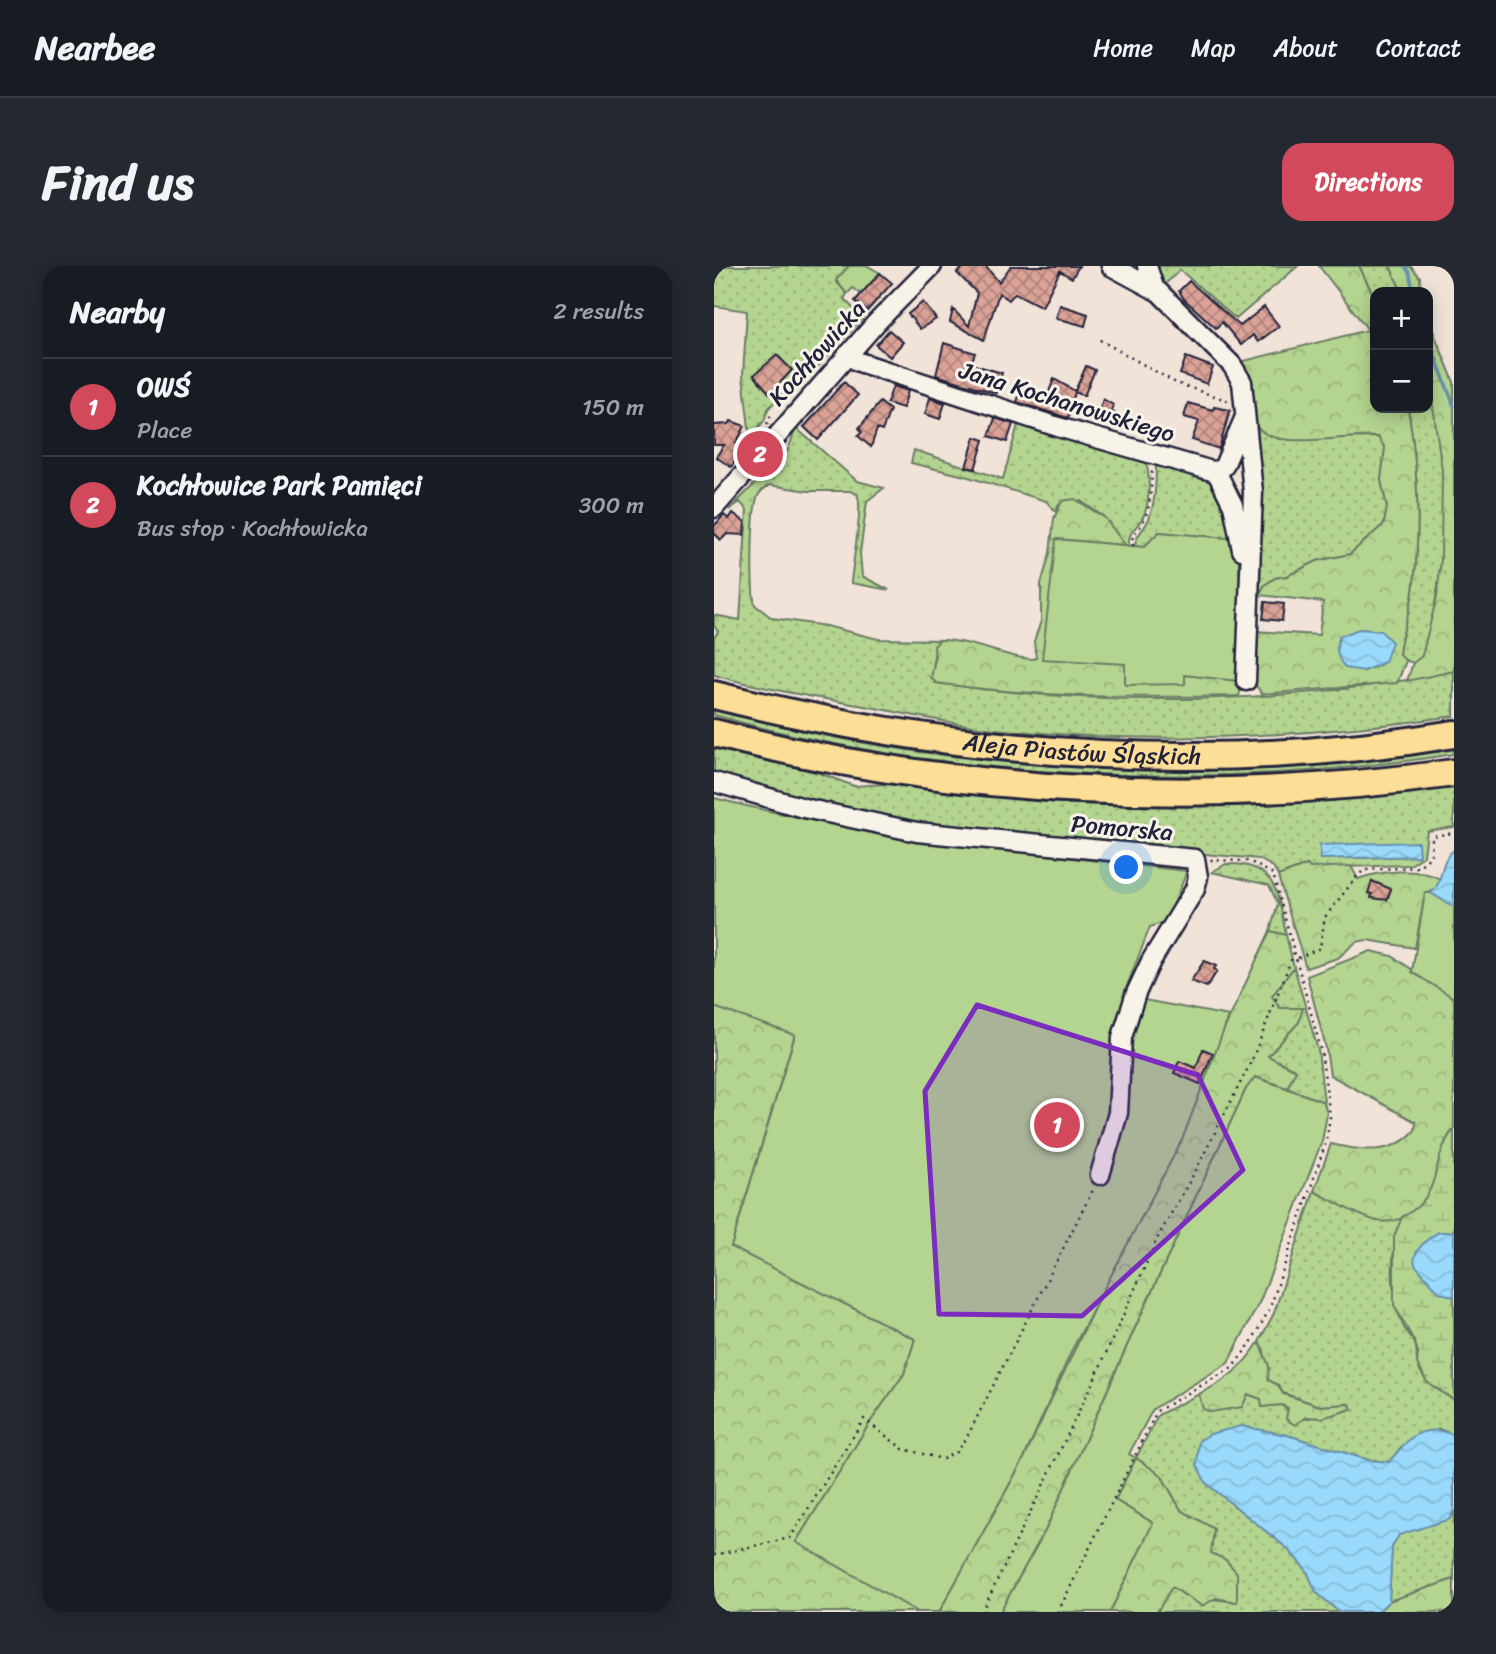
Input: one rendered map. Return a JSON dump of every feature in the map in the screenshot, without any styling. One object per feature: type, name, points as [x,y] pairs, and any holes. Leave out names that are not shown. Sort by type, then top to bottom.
[{"type":"highway","name":"Aleja Piastów Śląskich","points":[[714,695],[812,720],[887,733],[994,747],[1076,753],[1228,756],[1297,753],[1454,734]]},
{"type":"highway","name":"Aleja Piastów Śląskich","points":[[714,733],[808,755],[925,775],[1061,788],[1247,791],[1387,782],[1454,773]]},
{"type":"street","name":"Kochłowicka","points":[[714,508],[847,355],[932,266]]},
{"type":"street","points":[[1111,266],[1155,290],[1232,365],[1242,382],[1253,492],[1246,681]]},
{"type":"street","points":[[1147,266],[1155,290]]},
{"type":"street","name":"Jana Kochanowskiego","points":[[847,355],[859,362],[899,375],[1152,454],[1216,471]]},
{"type":"street","points":[[1245,411],[1224,466],[1216,471],[1233,505],[1240,529],[1248,601]]},
{"type":"street","name":"Pomorska","points":[[714,782],[817,811],[917,832],[1195,859],[1198,877],[1195,890],[1151,961],[1122,1037],[1118,1113],[1100,1175]]},
{"type":"path","points":[[1100,340],[1176,383],[1245,411]]},
{"type":"path","points":[[1133,545],[1132,536],[1144,520],[1149,505],[1152,454]]},
{"type":"path","points":[[1298,958],[1320,948],[1325,917],[1357,874],[1365,870],[1418,867],[1431,856],[1432,836],[1454,833]]},
{"type":"path","points":[[1058,1612],[1157,1411],[1232,1368],[1251,1343],[1270,1308],[1326,1142],[1330,1117],[1321,1050],[1296,950],[1273,874],[1249,861],[1195,859]]},
{"type":"path","points":[[982,1612],[1095,1378],[1159,1236],[1252,1060],[1296,950]]},
{"type":"path","points":[[714,1555],[790,1538],[864,1419],[903,1449],[943,1460],[956,1452],[972,1428],[1100,1175]]},
{"type":"highlighted area","points":[[977,1005],[1198,1075],[1243,1170],[1082,1316],[939,1314],[925,1091]]},
{"type":"green space","points":[[714,266],[849,266],[836,281],[847,294],[844,299],[863,318],[812,373],[786,389],[768,409],[764,421],[750,437],[743,375],[747,311],[714,306]]},
{"type":"green space","points":[[849,266],[868,266],[880,273],[861,294],[853,288],[847,294],[836,280]]},
{"type":"green space","points":[[1150,266],[1298,266],[1236,319],[1180,270],[1162,287]]},
{"type":"green space","points":[[1319,266],[1359,266],[1370,289],[1370,413],[1409,413],[1414,453],[1418,522],[1415,568],[1413,591],[1399,654],[1406,661],[1397,683],[1262,694],[1253,681],[1254,631],[1319,635],[1323,602],[1259,595],[1265,585],[1275,578],[1287,576],[1317,561],[1350,554],[1384,524],[1387,507],[1381,480],[1385,448],[1378,437],[1296,440],[1279,439],[1266,434],[1256,426],[1250,413],[1240,362],[1368,330]],"holes":[[[1359,629],[1381,631],[1387,656],[1380,665],[1364,671]]]},
{"type":"green space","points":[[1359,266],[1390,266],[1400,287],[1370,289]]},
{"type":"green space","points":[[1390,266],[1410,266],[1420,277],[1421,287],[1400,287]]},
{"type":"green space","points":[[1433,331],[1454,382],[1454,671],[1407,681],[1413,663],[1422,656],[1437,596],[1441,559],[1442,470],[1433,406]]},
{"type":"green space","points":[[1433,398],[1442,468],[1443,535],[1436,600],[1426,645],[1423,654],[1413,663],[1402,659],[1399,654],[1413,591],[1417,545],[1414,453],[1409,413],[1433,413]]},
{"type":"green space","points":[[1253,419],[1278,439],[1378,437],[1385,448],[1381,480],[1387,507],[1384,524],[1350,554],[1317,561],[1287,576],[1275,578],[1265,585],[1259,595],[1256,590]]},
{"type":"green space","points":[[1019,421],[1144,458],[1149,478],[1148,502],[1142,519],[1130,536],[1129,545],[1125,545],[1105,518],[1081,501],[1058,505],[1056,512],[1046,501],[965,476],[911,463],[914,450],[1003,479]]},
{"type":"green space","points":[[796,428],[857,481],[884,488],[867,501],[860,553],[862,576],[889,590],[851,583],[858,523],[857,494],[850,491],[808,491],[770,485],[760,492],[756,504],[752,567],[755,605],[772,618],[826,626],[878,639],[940,640],[934,654],[936,683],[1063,696],[1196,699],[1262,696],[1328,691],[1454,671],[1454,716],[1340,730],[1225,737],[1052,734],[946,722],[714,675],[714,638],[718,631],[714,626],[714,615],[740,620],[747,510],[740,502],[729,510],[788,450]]},
{"type":"green space","points":[[1156,460],[1193,471],[1213,482],[1220,490],[1237,539],[1159,532],[1144,547],[1135,546],[1152,509]]},
{"type":"green space","points":[[1075,499],[1105,518],[1125,545],[1056,539],[1125,664],[1125,684],[1185,683],[1185,675],[1238,681],[1241,687],[1239,696],[1125,697],[1012,692],[936,683],[931,678],[935,659],[934,646],[940,640],[951,640],[1029,659],[1036,658],[1034,641],[1041,621],[1041,584],[1050,553],[1054,518],[1062,501]]},
{"type":"green space","points":[[1159,532],[1237,539],[1241,593],[1238,681],[1185,675],[1185,684],[1125,685],[1125,664],[1042,659],[1056,539],[1144,547]]},
{"type":"green space","points":[[714,709],[804,731],[896,748],[1082,768],[1175,770],[1269,767],[1362,760],[1454,748],[1454,754],[1363,766],[1271,773],[1176,776],[1082,774],[894,754],[803,737],[714,715]]},
{"type":"green space","points":[[714,748],[819,773],[854,786],[886,784],[1067,804],[1232,806],[1306,803],[1454,787],[1454,827],[1427,831],[1424,856],[1410,865],[1310,868],[1307,865],[1278,876],[1273,867],[1259,859],[919,828],[714,778]],"holes":[[[1320,846],[1419,856],[1320,859]]]},
{"type":"green space","points":[[714,798],[890,834],[1009,851],[1187,871],[1167,921],[1150,927],[1123,996],[1229,1016],[1182,1140],[1072,1350],[1024,1458],[939,1612],[918,1612],[796,1542],[869,1424],[904,1374],[915,1339],[731,1247],[795,1035],[714,1007]]},
{"type":"green space","points":[[1226,864],[1256,868],[1272,883],[1277,894],[1286,935],[1270,931],[1278,904],[1269,885],[1212,872]]},
{"type":"green space","points":[[1307,865],[1310,868],[1351,866],[1358,879],[1400,871],[1432,875],[1440,879],[1438,889],[1425,894],[1415,948],[1367,940],[1356,942],[1338,958],[1306,968],[1278,876]]},
{"type":"green space","points":[[1425,893],[1431,893],[1454,907],[1454,998],[1412,972]]},
{"type":"green space","points":[[1270,931],[1286,935],[1294,967],[1272,996],[1280,1008],[1303,1008],[1299,1022],[1268,1056],[1296,1070],[1287,1088],[1256,1077],[1246,1089],[1135,1328],[1046,1529],[1000,1612],[939,1612],[1024,1458]]},
{"type":"green space","points":[[1371,951],[1392,956],[1454,998],[1454,1129],[1444,1147],[1432,1189],[1427,1197],[1406,1216],[1388,1221],[1363,1216],[1314,1191],[1331,1144],[1365,1150],[1387,1148],[1415,1130],[1416,1122],[1330,1075],[1326,1048],[1307,976]]},
{"type":"green space","points":[[1294,967],[1318,1050],[1324,1102],[1287,1088],[1296,1070],[1267,1057],[1299,1022],[1302,1008],[1280,1008],[1272,996]]},
{"type":"green space","points":[[714,1007],[795,1034],[731,1247],[915,1339],[904,1374],[869,1424],[796,1542],[918,1612],[714,1612]]},
{"type":"green space","points":[[1255,1077],[1324,1102],[1327,1114],[1322,1141],[1260,1301],[1228,1363],[1153,1409],[1129,1454],[1136,1458],[1115,1500],[1153,1523],[1110,1612],[1000,1612],[1046,1529],[1135,1328],[1246,1089]]},
{"type":"green space","points":[[1454,1129],[1454,1400],[1427,1382],[1417,1363],[1418,1352],[1414,1341],[1394,1305],[1394,1237],[1402,1217],[1416,1208],[1431,1188],[1441,1153]]},
{"type":"green space","points":[[1314,1191],[1378,1221],[1402,1217],[1393,1256],[1393,1284],[1398,1311],[1404,1328],[1414,1341],[1422,1374],[1437,1389],[1454,1400],[1454,1435],[1439,1429],[1401,1447],[1389,1462],[1369,1460],[1287,1435],[1241,1426],[1206,1483],[1288,1549],[1307,1571],[1316,1592],[1339,1612],[1157,1612],[1172,1586],[1185,1596],[1237,1602],[1237,1573],[1226,1560],[1210,1553],[1214,1529],[1181,1510],[1161,1475],[1136,1458],[1158,1415],[1199,1394],[1242,1407],[1247,1394],[1261,1399],[1262,1407],[1281,1405],[1300,1420],[1351,1409],[1349,1404],[1320,1406],[1283,1393],[1278,1385],[1268,1380],[1264,1351],[1259,1342],[1274,1313]]},
{"type":"green space","points":[[1259,1342],[1269,1366],[1268,1380],[1278,1385],[1283,1394],[1320,1406],[1350,1404],[1352,1409],[1322,1418],[1306,1417],[1295,1425],[1286,1419],[1288,1408],[1281,1405],[1262,1407],[1261,1399],[1248,1394],[1242,1407],[1211,1412],[1203,1409],[1199,1394],[1233,1372]]},
{"type":"green space","points":[[1136,1458],[1161,1475],[1181,1510],[1214,1529],[1211,1553],[1226,1560],[1237,1573],[1237,1602],[1216,1598],[1202,1606],[1172,1587],[1157,1612],[1110,1612],[1153,1523],[1115,1500]]},
{"type":"green space","points":[[1454,1509],[1454,1579],[1389,1601],[1392,1547],[1399,1534],[1450,1519]]},
{"type":"green space","points":[[1454,1579],[1454,1612],[1378,1612],[1389,1601]]},
{"type":"water","points":[[1359,629],[1381,631],[1392,642],[1385,662],[1364,671],[1345,668],[1337,653],[1340,636]]},
{"type":"water","points":[[1418,842],[1419,856],[1320,859],[1320,845]]},
{"type":"water","points":[[1454,850],[1454,907],[1431,893],[1438,883],[1446,860]]},
{"type":"water","points":[[1439,1232],[1454,1232],[1454,1297],[1439,1292],[1415,1265],[1418,1250]]},
{"type":"water","points":[[1241,1426],[1287,1435],[1368,1460],[1389,1462],[1410,1439],[1424,1432],[1443,1431],[1454,1435],[1454,1509],[1450,1519],[1399,1535],[1392,1547],[1389,1601],[1378,1612],[1339,1612],[1316,1592],[1307,1571],[1288,1549],[1206,1483],[1197,1465],[1199,1441],[1210,1434]]},
{"type":"building","points":[[965,266],[985,266],[999,282],[1011,266],[1079,266],[1072,278],[1060,271],[1042,307],[1015,293],[1009,300],[999,293],[984,340],[950,322],[953,309],[969,326],[977,293],[957,273]]},
{"type":"building","points":[[880,273],[892,283],[867,311],[855,301]]},
{"type":"building","points":[[1189,281],[1240,326],[1264,307],[1279,326],[1258,342],[1253,335],[1241,345],[1222,322],[1216,328],[1184,299],[1179,291]]},
{"type":"building","points":[[923,302],[936,319],[920,329],[908,314]]},
{"type":"building","points":[[1060,305],[1088,314],[1085,326],[1056,318]]},
{"type":"building","points":[[889,330],[903,342],[890,357],[876,345]]},
{"type":"building","points":[[944,343],[975,353],[971,364],[1002,373],[996,393],[936,375]]},
{"type":"building","points":[[777,355],[792,370],[770,394],[754,375]]},
{"type":"building","points":[[1186,357],[1213,367],[1207,384],[1180,374]]},
{"type":"building","points":[[1086,366],[1095,370],[1084,396],[1075,392],[1068,418],[1017,402],[1022,386],[1048,394],[1054,379],[1075,391]]},
{"type":"building","points":[[844,382],[858,395],[818,440],[804,427]]},
{"type":"building","points":[[893,386],[908,391],[903,408],[887,403]]},
{"type":"building","points":[[930,398],[945,403],[940,419],[925,414]]},
{"type":"building","points":[[1103,399],[1113,405],[1111,411],[1123,418],[1118,426],[1097,417]]},
{"type":"building","points":[[880,402],[890,410],[882,431],[877,429],[871,447],[858,436],[862,432],[859,428]]},
{"type":"building","points":[[1188,403],[1213,410],[1214,407],[1230,410],[1219,449],[1192,440],[1199,421],[1184,417]]},
{"type":"building","points":[[995,418],[1013,424],[1007,442],[989,436]]},
{"type":"building","points":[[731,421],[745,426],[736,444],[744,449],[731,467],[716,457],[724,445],[714,445],[714,425],[729,424]]},
{"type":"building","points":[[975,437],[984,440],[975,469],[966,467]]},
{"type":"building","points":[[733,513],[745,522],[744,535],[727,534],[721,540],[714,533],[714,526],[724,515],[729,519]]},
{"type":"building","points":[[1265,602],[1284,604],[1282,621],[1263,619]]},
{"type":"building","points":[[1372,881],[1391,889],[1387,900],[1371,898],[1372,894],[1368,893]]},
{"type":"building","points":[[1204,961],[1216,966],[1214,969],[1217,971],[1207,987],[1191,981]]},
{"type":"building","points":[[1203,1049],[1213,1053],[1200,1084],[1174,1073],[1179,1061],[1196,1068]]},
{"type":"building","points":[[1056,1111],[1067,1123],[1067,1132],[1061,1138],[1045,1124]]},
{"type":"waterway","points":[[1405,266],[1410,274],[1412,287]]},
{"type":"waterway","points":[[1433,350],[1454,406]]},
{"type":"place","name":"Kochłowice Park Pamięci","points":[[760,454]]},
{"type":"place","name":"OWŚ","points":[[1057,1125]]}]
